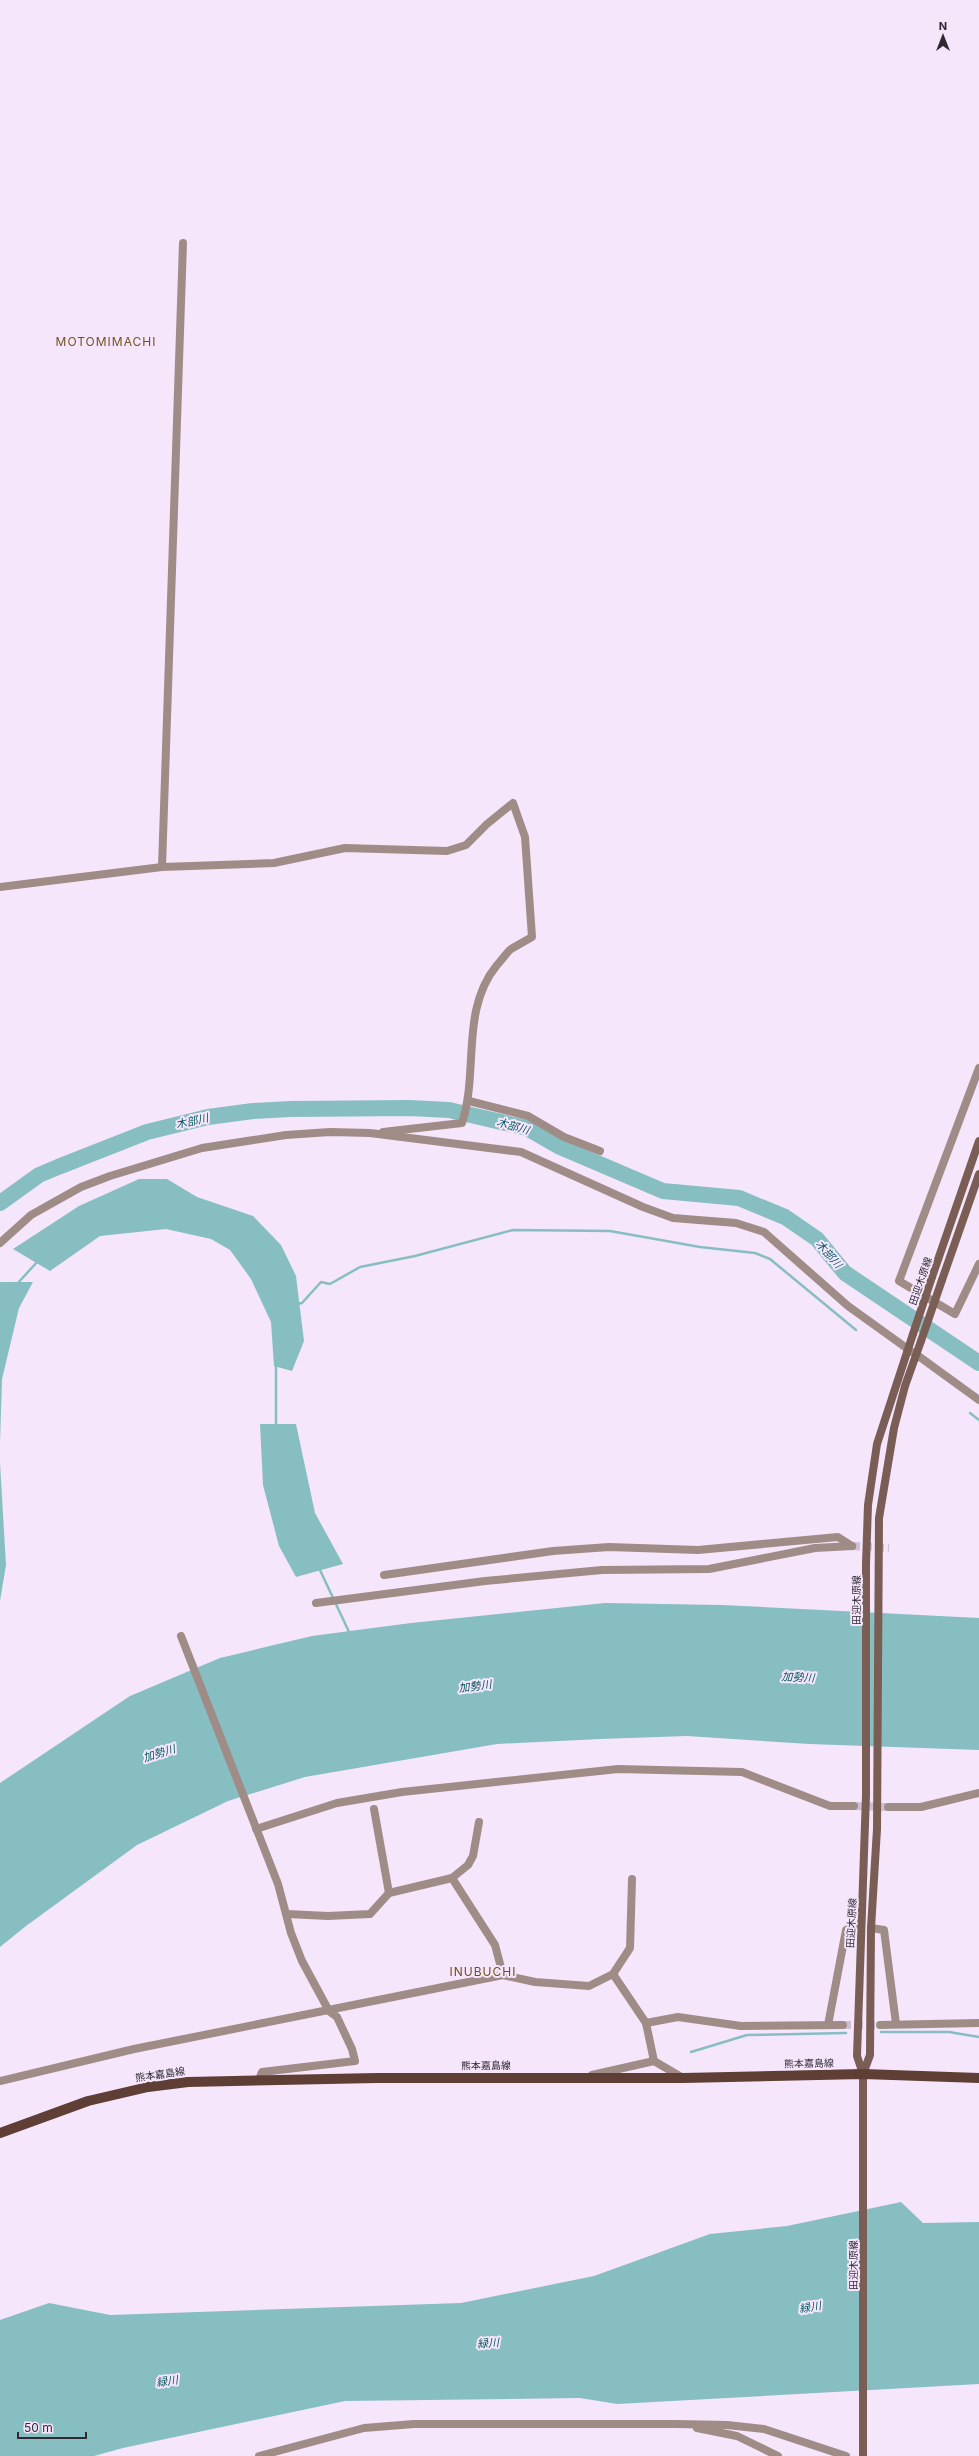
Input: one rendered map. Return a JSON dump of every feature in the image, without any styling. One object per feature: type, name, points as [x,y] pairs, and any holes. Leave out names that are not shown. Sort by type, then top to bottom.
[{"type":"main road","name":"田迎木原線","points":[[863,2456],[863,2074],[857,2056],[860,1924],[866,1783],[866,1537],[872,1470],[877,1444],[908,1348],[979,1141]]},
{"type":"main road","name":"田迎木原線","points":[[863,2074],[870,2055],[871,1928],[877,1783],[877,1551],[883,1485],[905,1386],[979,1174]]},
{"type":"main road","name":"熊本嘉島線","points":[[0,2134],[88,2101],[148,2087],[188,2082],[259,2079],[588,2076],[683,2078],[863,2074],[979,2078]]},
{"type":"street","points":[[162,867],[183,243]]},
{"type":"street","points":[[0,887],[162,867],[274,863],[345,848],[447,851],[466,845],[487,824],[513,803],[525,837],[532,937],[510,950],[488,976],[479,994],[471,1042],[468,1104],[462,1123],[370,1133]]},
{"type":"street","points":[[978,1269],[955,1314],[899,1281],[979,1068]]},
{"type":"street","points":[[468,1104],[528,1116],[564,1137],[600,1152]]},
{"type":"street","points":[[0,1243],[31,1215],[81,1187],[202,1148],[286,1135],[330,1132],[370,1133],[522,1152],[643,1207],[673,1218],[736,1223],[764,1232],[848,1306],[979,1400]]},
{"type":"street","points":[[316,1603],[485,1581],[602,1570],[709,1569],[816,1548],[852,1546],[838,1537],[698,1550],[609,1547],[537,1553],[384,1575]]},
{"type":"street","points":[[181,1636],[288,1914],[291,1933],[302,1961],[329,2011],[337,2017],[352,2049],[355,2061],[262,2072],[259,2079]]},
{"type":"street","points":[[256,1829],[337,1803],[402,1792],[614,1769],[742,1772],[830,1806],[854,1806]]},
{"type":"street","points":[[888,1807],[921,1807],[979,1793]]},
{"type":"street","points":[[374,1809],[389,1893]]},
{"type":"street","points":[[288,1914],[328,1916],[370,1914],[389,1893],[452,1878],[468,1865],[473,1856],[479,1822]]},
{"type":"street","points":[[452,1878],[495,1945],[504,1975]]},
{"type":"street","points":[[0,2081],[134,2049],[504,1975],[535,1982],[589,1986],[613,1974],[630,1948],[632,1879]]},
{"type":"street","points":[[828,2025],[846,1930],[860,1924]]},
{"type":"street","points":[[871,1928],[884,1930],[896,2024]]},
{"type":"street","points":[[613,1974],[646,2023],[654,2061]]},
{"type":"street","points":[[646,2023],[678,2017],[741,2026],[842,2025]]},
{"type":"street","points":[[880,2025],[979,2023]]},
{"type":"street","points":[[588,2076],[654,2061],[683,2078]]},
{"type":"street","points":[[259,2456],[364,2428],[414,2424],[727,2425],[764,2429],[846,2456]]},
{"type":"street","points":[[676,2424],[737,2436],[778,2456]]},
{"type":"water","points":[[139,1179],[167,1179],[197,1197],[253,1216],[281,1245],[296,1276],[304,1341],[292,1371],[274,1366],[271,1322],[251,1279],[230,1250],[211,1239],[166,1229],[100,1236],[50,1271],[13,1249],[79,1206]]},
{"type":"water","points":[[0,1282],[33,1282],[19,1308],[2,1379],[0,1443]]},
{"type":"water","points":[[260,1424],[296,1424],[315,1513],[343,1564],[296,1577],[279,1546],[263,1485]]},
{"type":"water","points":[[0,1463],[6,1565],[0,1601]]},
{"type":"water","name":"加勢川","points":[[605,1603],[722,1605],[979,1618],[979,1750],[809,1744],[687,1736],[600,1739],[497,1744],[305,1777],[228,1801],[137,1845],[26,1926],[0,1947],[0,1783],[130,1696],[220,1658],[312,1636],[411,1623]]},
{"type":"water","name":"緑川","points":[[901,2202],[923,2223],[979,2222],[979,2384],[617,2404],[580,2398],[345,2401],[123,2448],[94,2456],[0,2456],[0,2320],[49,2303],[110,2315],[461,2303],[594,2276],[710,2234],[787,2226]]},
{"type":"waterway","name":"木部川","points":[[0,1203],[39,1175],[58,1167],[147,1132],[208,1117],[253,1111],[290,1109],[409,1108],[449,1110],[527,1128],[560,1147],[663,1191],[739,1198],[785,1217],[817,1239],[845,1273],[979,1363]]},
{"type":"waterway","points":[[297,1304],[302,1303],[321,1282],[330,1284],[360,1267],[415,1256],[513,1230],[610,1231],[700,1247],[755,1253],[770,1259],[856,1330]]},
{"type":"waterway","points":[[17,1284],[38,1261]]},
{"type":"waterway","points":[[276,1364],[276,1427]]},
{"type":"waterway","points":[[970,1413],[979,1420]]},
{"type":"waterway","points":[[319,1568],[350,1634]]},
{"type":"waterway","points":[[881,2032],[949,2032],[979,2037]]},
{"type":"waterway","points":[[691,2052],[747,2035],[846,2033]]},
{"type":"tunnel","points":[[852,1546],[889,1548]]},
{"type":"tunnel","points":[[854,1806],[888,1807]]},
{"type":"tunnel","points":[[843,2025],[880,2025]]},
{"type":"district","name":"MOTOMIMACHI","points":[[106,341]]},
{"type":"district","name":"INUBUCHI","points":[[483,1971]]}]
